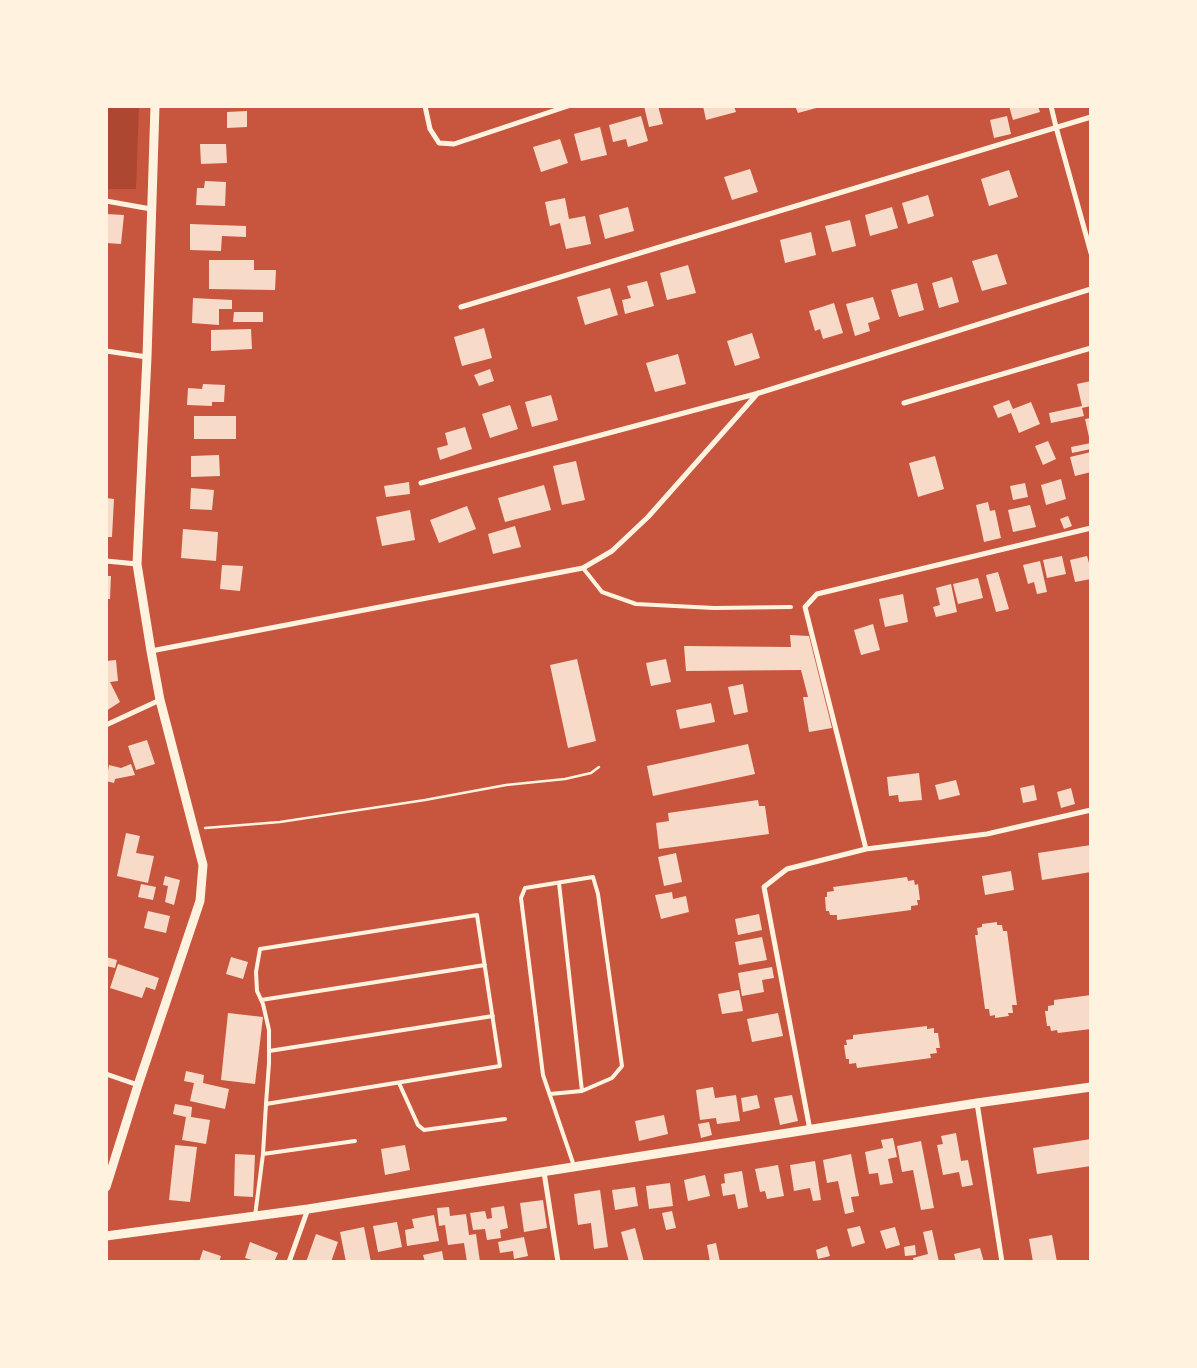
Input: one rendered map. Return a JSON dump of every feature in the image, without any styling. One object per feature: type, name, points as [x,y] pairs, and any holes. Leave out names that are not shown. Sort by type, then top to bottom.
[{"type":"street","points":[[106,1187],[200,901],[203,865],[160,700],[137,564],[147,357],[155,106]]},
{"type":"street","points":[[425,106],[430,129],[439,143],[454,144],[568,106]]},
{"type":"street","points":[[1051,106],[1091,252]]},
{"type":"street","points":[[462,307],[1091,117]]},
{"type":"street","points":[[106,201],[151,209]]},
{"type":"street","points":[[421,483],[759,393],[1091,289]]},
{"type":"street","points":[[904,403],[1091,348]]},
{"type":"street","points":[[106,351],[147,357]]},
{"type":"street","points":[[151,651],[583,568],[612,551],[648,517],[759,393]]},
{"type":"street","points":[[866,849],[805,607],[817,594],[1091,528]]},
{"type":"street","points":[[106,561],[137,564]]},
{"type":"street","points":[[106,725],[160,700]]},
{"type":"street","points":[[810,1130],[764,887],[787,869],[866,849],[987,834],[1091,810]]},
{"type":"street","points":[[106,1074],[138,1085]]},
{"type":"street","points":[[106,1236],[308,1210],[977,1103],[1091,1087]]},
{"type":"street","points":[[977,1103],[1002,1262]]},
{"type":"street","points":[[544,1172],[558,1262]]},
{"type":"street","points":[[289,1262],[308,1210]]},
{"type":"lane","points":[[583,568],[602,592],[636,604],[714,608],[791,607]]},
{"type":"lane","points":[[550,1094],[582,1091],[612,1078],[622,1066],[598,894],[593,877],[525,888],[521,898],[543,1075],[575,1167]]},
{"type":"lane","points":[[559,883],[582,1091]]},
{"type":"lane","points":[[256,1216],[263,1154],[269,1051],[269,1030],[258,991],[256,972],[260,949],[477,915],[500,1066],[266,1104]]},
{"type":"lane","points":[[261,1000],[485,965]]},
{"type":"lane","points":[[269,1051],[493,1016]]},
{"type":"lane","points":[[399,1082],[418,1125],[424,1130],[505,1119]]},
{"type":"lane","points":[[263,1154],[355,1141]]},
{"type":"path","points":[[194,828],[280,822],[425,800],[506,784],[566,779],[591,773],[599,767]]},
{"type":"shaded area","points":[[106,106],[139,106],[136,189],[107,189]]},
{"type":"building","points":[[644,106],[658,106],[663,124],[649,127]]},
{"type":"building","points":[[703,106],[734,106],[736,112],[706,120]]},
{"type":"building","points":[[795,106],[820,106],[820,107],[798,113]]},
{"type":"building","points":[[1009,106],[1038,106],[1040,112],[1013,120]]},
{"type":"building","points":[[247,111],[247,127],[227,128],[227,112]]},
{"type":"building","points":[[641,116],[648,141],[628,147],[626,139],[613,142],[609,125]]},
{"type":"building","points":[[1007,116],[1011,134],[994,138],[990,120]]},
{"type":"building","points":[[600,127],[607,155],[581,161],[574,134]]},
{"type":"building","points":[[560,139],[568,163],[541,172],[533,147]]},
{"type":"building","points":[[200,144],[226,144],[227,163],[201,164]]},
{"type":"building","points":[[750,169],[758,192],[732,200],[724,177]]},
{"type":"building","points":[[1009,170],[1018,197],[989,206],[981,179]]},
{"type":"building","points":[[205,181],[226,182],[225,206],[196,205],[197,188],[204,188]]},
{"type":"building","points":[[928,195],[934,216],[908,224],[902,203]]},
{"type":"building","points":[[565,198],[569,219],[585,216],[591,244],[566,249],[560,223],[550,226],[545,202]]},
{"type":"building","points":[[628,207],[634,231],[605,239],[599,215]]},
{"type":"building","points":[[892,207],[898,228],[870,236],[865,215]]},
{"type":"building","points":[[106,214],[124,215],[121,244],[106,243]]},
{"type":"building","points":[[850,220],[856,246],[832,252],[825,226]]},
{"type":"building","points":[[190,224],[246,226],[246,237],[222,236],[221,251],[190,250]]},
{"type":"building","points":[[811,232],[816,255],[785,263],[780,240]]},
{"type":"building","points":[[997,254],[1007,284],[982,291],[972,261]]},
{"type":"building","points":[[209,260],[254,260],[254,270],[276,270],[275,290],[209,289]]},
{"type":"building","points":[[688,265],[696,293],[667,300],[660,273]]},
{"type":"building","points":[[952,277],[959,302],[939,308],[932,283]]},
{"type":"building","points":[[647,281],[654,306],[625,314],[622,300],[631,298],[627,286]]},
{"type":"building","points":[[917,283],[924,310],[899,317],[891,290]]},
{"type":"building","points":[[610,288],[618,315],[585,325],[577,297]]},
{"type":"building","points":[[873,297],[880,319],[868,323],[870,331],[855,336],[846,304]]},
{"type":"building","points":[[193,298],[232,300],[232,309],[219,309],[219,325],[192,323]]},
{"type":"building","points":[[834,303],[843,333],[823,339],[820,329],[815,331],[809,311]]},
{"type":"building","points":[[234,312],[263,312],[263,322],[233,322]]},
{"type":"building","points":[[484,328],[492,358],[462,366],[454,337]]},
{"type":"building","points":[[251,329],[252,349],[211,351],[211,330]]},
{"type":"building","points":[[752,333],[760,358],[735,366],[727,341]]},
{"type":"building","points":[[678,354],[686,384],[655,392],[646,363]]},
{"type":"building","points":[[490,369],[494,381],[479,386],[474,375]]},
{"type":"building","points":[[1091,381],[1091,406],[1082,408],[1084,416],[1051,423],[1049,413],[1082,406],[1077,384]]},
{"type":"building","points":[[203,384],[225,385],[224,402],[212,402],[212,406],[187,405],[188,388],[202,389]]},
{"type":"building","points":[[551,395],[558,420],[532,427],[525,402]]},
{"type":"building","points":[[1009,400],[1013,409],[1031,402],[1040,424],[1019,433],[1011,413],[998,418],[993,406]]},
{"type":"building","points":[[510,405],[518,429],[490,438],[482,414]]},
{"type":"building","points":[[194,416],[236,416],[236,439],[194,439]]},
{"type":"building","points":[[1091,418],[1091,437],[1089,437],[1085,419]]},
{"type":"building","points":[[465,427],[472,449],[440,460],[437,448],[448,445],[445,433]]},
{"type":"building","points":[[1048,441],[1056,459],[1043,465],[1035,446]]},
{"type":"building","points":[[1091,443],[1091,449],[1072,453],[1071,447]]},
{"type":"building","points":[[1091,452],[1091,472],[1075,476],[1070,457]]},
{"type":"building","points":[[219,455],[220,476],[191,477],[191,456]]},
{"type":"building","points":[[935,456],[944,489],[918,497],[909,463]]},
{"type":"building","points":[[576,461],[585,500],[562,505],[553,466]]},
{"type":"building","points":[[1061,479],[1066,499],[1046,505],[1041,485]]},
{"type":"building","points":[[409,482],[410,494],[386,497],[384,486]]},
{"type":"building","points":[[1025,483],[1028,497],[1013,500],[1010,486]]},
{"type":"building","points":[[544,485],[551,510],[505,522],[498,498]]},
{"type":"building","points":[[191,488],[214,490],[212,510],[190,509]]},
{"type":"building","points":[[106,498],[114,499],[112,537],[106,537]]},
{"type":"building","points":[[988,502],[990,511],[995,510],[1001,538],[984,542],[976,505]]},
{"type":"building","points":[[1030,505],[1036,527],[1013,532],[1008,510]]},
{"type":"building","points":[[467,506],[476,529],[439,543],[430,520]]},
{"type":"building","points":[[410,510],[415,540],[382,546],[376,517]]},
{"type":"building","points":[[1068,516],[1072,526],[1064,529],[1060,519]]},
{"type":"building","points":[[515,526],[521,547],[493,554],[488,534]]},
{"type":"building","points":[[183,529],[218,532],[216,561],[181,558]]},
{"type":"building","points":[[1062,556],[1066,574],[1047,578],[1043,560]]},
{"type":"building","points":[[1087,556],[1091,570],[1091,579],[1075,582],[1070,560]]},
{"type":"building","points":[[1040,561],[1047,592],[1037,594],[1034,582],[1028,584],[1023,565]]},
{"type":"building","points":[[222,565],[243,566],[240,591],[220,589]]},
{"type":"building","points":[[998,572],[1009,609],[996,612],[986,575]]},
{"type":"building","points":[[106,576],[111,576],[110,599],[106,599]]},
{"type":"building","points":[[978,578],[983,598],[958,604],[953,584]]},
{"type":"building","points":[[951,584],[957,612],[936,617],[933,607],[940,605],[936,588]]},
{"type":"building","points":[[903,594],[908,622],[885,627],[879,599]]},
{"type":"building","points":[[873,624],[880,650],[861,655],[854,630]]},
{"type":"building","points":[[790,635],[809,636],[832,728],[809,732],[803,697],[808,697],[801,670],[686,671],[684,646],[791,647]]},
{"type":"building","points":[[577,659],[596,741],[568,748],[550,665]]},
{"type":"building","points":[[666,659],[671,682],[651,686],[646,663]]},
{"type":"building","points":[[116,660],[118,681],[110,682],[120,702],[106,711],[106,661]]},
{"type":"building","points":[[743,684],[748,712],[734,715],[728,687]]},
{"type":"building","points":[[711,703],[715,722],[680,729],[676,710]]},
{"type":"building","points":[[147,740],[155,764],[136,770],[128,746]]},
{"type":"building","points":[[748,744],[755,774],[653,796],[647,766]]},
{"type":"building","points":[[131,764],[135,775],[115,779],[114,783],[106,781],[109,765],[121,768]]},
{"type":"building","points":[[919,773],[922,800],[899,802],[898,795],[889,796],[887,777]]},
{"type":"building","points":[[956,780],[960,795],[939,800],[935,785]]},
{"type":"building","points":[[1034,785],[1037,800],[1023,803],[1020,788]]},
{"type":"building","points":[[1071,788],[1075,804],[1061,808],[1057,792]]},
{"type":"building","points":[[758,800],[759,806],[765,806],[769,834],[659,849],[656,823],[669,821],[668,813]]},
{"type":"building","points":[[126,833],[140,836],[136,853],[154,856],[148,883],[117,876]]},
{"type":"building","points":[[1091,845],[1091,872],[1042,880],[1038,853]]},
{"type":"building","points":[[676,853],[682,882],[664,886],[658,857]]},
{"type":"building","points":[[1011,871],[1014,890],[985,895],[982,876]]},
{"type":"building","points":[[165,876],[180,880],[174,905],[165,902],[168,886],[163,885]]},
{"type":"building","points":[[907,877],[908,881],[914,880],[915,885],[918,884],[920,900],[917,900],[918,905],[911,906],[911,910],[837,920],[837,915],[830,915],[829,911],[826,911],[825,897],[827,897],[827,892],[834,891],[833,887]]},
{"type":"building","points":[[141,884],[156,887],[153,900],[138,897]]},
{"type":"building","points":[[672,892],[673,899],[686,896],[689,912],[661,919],[655,895]]},
{"type":"building","points":[[148,911],[170,916],[166,933],[144,928]]},
{"type":"building","points":[[759,914],[762,930],[738,935],[735,919]]},
{"type":"building","points":[[997,922],[997,925],[1002,925],[1003,931],[1007,931],[1017,1005],[1012,1005],[1013,1013],[1008,1013],[1009,1016],[995,1018],[995,1015],[990,1016],[989,1009],[985,1009],[975,935],[978,935],[977,928],[982,927],[982,924]]},
{"type":"building","points":[[762,937],[767,960],[739,965],[735,942]]},
{"type":"building","points":[[106,957],[117,960],[115,968],[106,966]]},
{"type":"building","points":[[231,957],[248,962],[243,979],[226,974]]},
{"type":"building","points":[[118,964],[159,978],[155,990],[146,987],[142,998],[110,988]]},
{"type":"building","points":[[772,967],[774,978],[762,980],[764,992],[742,996],[738,973]]},
{"type":"building","points":[[739,990],[743,1011],[722,1014],[718,994]]},
{"type":"building","points":[[1091,995],[1091,1029],[1058,1033],[1057,1030],[1051,1031],[1050,1026],[1047,1026],[1045,1011],[1048,1011],[1048,1006],[1054,1005],[1054,1000]]},
{"type":"building","points":[[228,1013],[263,1017],[255,1084],[221,1080]]},
{"type":"building","points":[[778,1013],[783,1036],[752,1042],[747,1019]]},
{"type":"building","points":[[927,1026],[927,1029],[934,1028],[934,1033],[938,1033],[940,1048],[936,1048],[937,1053],[930,1054],[931,1058],[857,1068],[856,1063],[849,1064],[849,1059],[846,1059],[844,1045],[847,1045],[846,1040],[853,1039],[853,1035]]},
{"type":"building","points":[[186,1071],[204,1075],[203,1083],[229,1089],[225,1109],[190,1101],[194,1083],[184,1081]]},
{"type":"building","points":[[713,1087],[715,1098],[736,1095],[740,1121],[717,1124],[716,1118],[700,1120],[696,1090]]},
{"type":"building","points":[[757,1095],[760,1108],[743,1112],[741,1098]]},
{"type":"building","points":[[792,1095],[798,1121],[780,1125],[774,1098]]},
{"type":"building","points":[[175,1104],[192,1107],[191,1117],[210,1120],[206,1144],[182,1140],[186,1117],[173,1114]]},
{"type":"building","points":[[664,1115],[668,1134],[639,1141],[635,1121]]},
{"type":"building","points":[[709,1122],[712,1135],[701,1138],[698,1124]]},
{"type":"building","points":[[956,1133],[961,1161],[968,1160],[973,1185],[962,1187],[959,1172],[943,1175],[937,1145],[943,1144],[941,1136]]},
{"type":"building","points":[[893,1138],[897,1157],[888,1159],[893,1183],[880,1185],[878,1173],[869,1174],[865,1152],[883,1148],[881,1140]]},
{"type":"building","points":[[1091,1139],[1091,1166],[1037,1174],[1033,1148]]},
{"type":"building","points":[[921,1141],[934,1208],[921,1210],[913,1170],[902,1172],[897,1146]]},
{"type":"building","points":[[175,1145],[197,1147],[190,1202],[169,1200]]},
{"type":"building","points":[[405,1145],[410,1170],[385,1175],[381,1149]]},
{"type":"building","points":[[235,1154],[255,1155],[253,1197],[234,1196]]},
{"type":"building","points":[[851,1154],[859,1196],[851,1197],[854,1212],[845,1214],[838,1181],[827,1183],[823,1160]]},
{"type":"building","points":[[815,1161],[821,1200],[813,1201],[810,1188],[794,1191],[790,1165]]},
{"type":"building","points":[[778,1165],[784,1196],[767,1199],[765,1191],[760,1192],[755,1169]]},
{"type":"building","points":[[742,1171],[748,1207],[738,1209],[735,1194],[723,1196],[721,1184],[725,1183],[724,1174]]},
{"type":"building","points":[[705,1175],[710,1196],[688,1201],[684,1180]]},
{"type":"building","points":[[670,1183],[673,1206],[649,1209],[646,1186]]},
{"type":"building","points":[[635,1187],[638,1206],[615,1210],[612,1190]]},
{"type":"building","points":[[600,1190],[608,1247],[594,1249],[591,1223],[578,1225],[574,1194]]},
{"type":"building","points":[[543,1200],[547,1228],[524,1232],[520,1203]]},
{"type":"building","points":[[504,1206],[508,1228],[500,1230],[501,1238],[487,1240],[485,1229],[473,1230],[470,1213],[485,1211],[487,1219],[492,1218],[491,1208]]},
{"type":"building","points":[[449,1207],[450,1216],[466,1214],[469,1235],[476,1234],[480,1262],[467,1262],[464,1243],[448,1245],[445,1225],[439,1226],[437,1208]]},
{"type":"building","points":[[672,1211],[676,1228],[666,1230],[662,1213]]},
{"type":"building","points":[[434,1215],[439,1241],[407,1246],[405,1230],[414,1228],[412,1219]]},
{"type":"building","points":[[397,1222],[402,1247],[378,1252],[373,1226]]},
{"type":"building","points":[[860,1226],[865,1243],[852,1247],[847,1229]]},
{"type":"building","points":[[364,1227],[371,1262],[346,1262],[340,1232]]},
{"type":"building","points":[[895,1227],[900,1245],[886,1249],[880,1231]]},
{"type":"building","points":[[635,1228],[644,1262],[629,1262],[621,1232]]},
{"type":"building","points":[[932,1230],[939,1262],[914,1262],[913,1258],[928,1254],[923,1232]]},
{"type":"building","points":[[316,1234],[338,1242],[331,1262],[306,1262]]},
{"type":"building","points":[[1052,1235],[1057,1262],[1033,1262],[1029,1239]]},
{"type":"building","points":[[524,1237],[528,1256],[514,1259],[513,1251],[500,1253],[498,1242]]},
{"type":"building","points":[[250,1242],[278,1253],[274,1262],[251,1262],[252,1260],[245,1258]]},
{"type":"building","points":[[716,1243],[720,1262],[710,1262],[707,1245]]},
{"type":"building","points":[[915,1245],[916,1255],[905,1256],[904,1247]]},
{"type":"building","points":[[827,1246],[830,1256],[818,1259],[816,1250]]},
{"type":"building","points":[[980,1248],[984,1262],[956,1262],[954,1254]]},
{"type":"building","points":[[203,1250],[221,1256],[219,1262],[199,1262]]},
{"type":"building","points":[[442,1251],[444,1262],[425,1262],[423,1255]]}]
